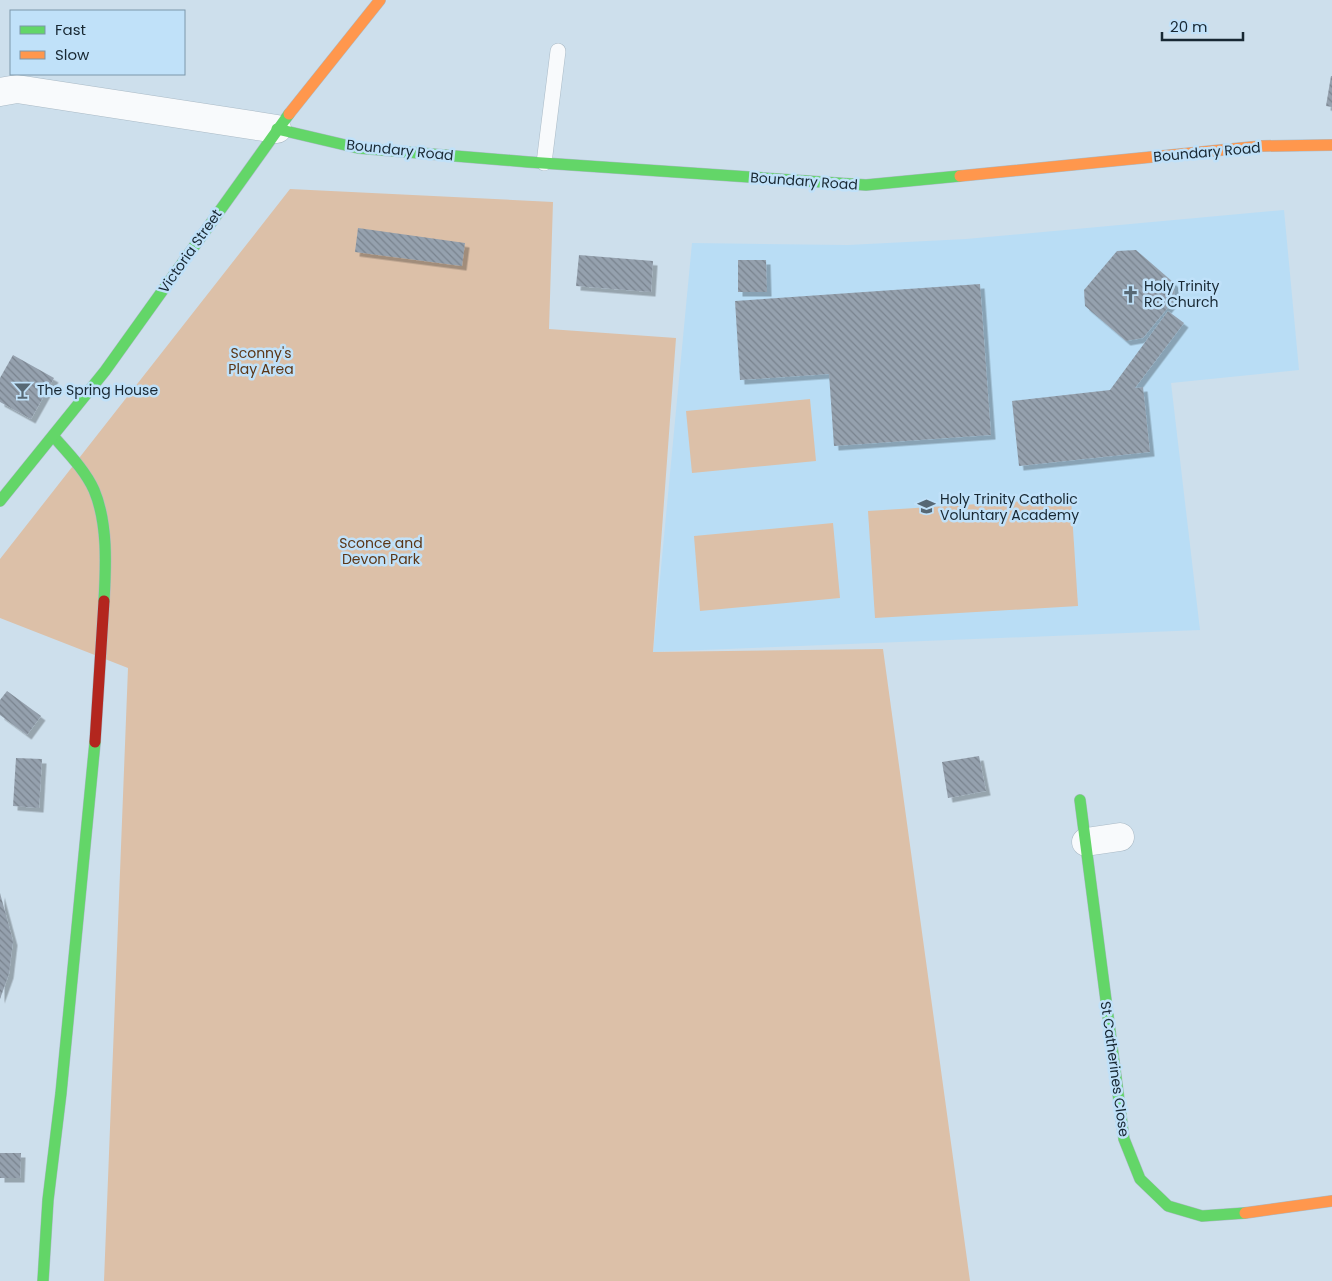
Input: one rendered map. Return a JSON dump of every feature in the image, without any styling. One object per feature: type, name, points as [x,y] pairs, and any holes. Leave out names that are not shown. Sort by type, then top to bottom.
[{"type":"street","name":"Victoria Street","points":[[0,501],[54,437],[105,371],[277,129],[380,0]]},
{"type":"street","points":[[0,92],[17,89],[277,129]]},
{"type":"street","name":"Boundary Road","points":[[277,129],[358,148],[866,185],[1262,146],[1332,145]]},
{"type":"street","points":[[43,1281],[48,1200],[61,1093],[97,719],[106,565],[102,523],[94,490],[81,469],[54,437]]},
{"type":"street","name":"St Catherines Close","points":[[1080,800],[1124,1140],[1140,1179],[1168,1206],[1202,1216],[1245,1213],[1332,1201]]},
{"type":"street","points":[[1086,842],[1120,837]]},
{"type":"lane","points":[[544,163],[558,51]]},
{"type":"shaded area","name":"Holy Trinity Catholic Voluntary Academy","points":[[1284,210],[1299,370],[1171,383],[1200,630],[653,652],[692,243],[848,245],[966,239]]},
{"type":"green space","name":"Sconce and Devon Park","points":[[290,189],[553,202],[549,329],[676,338],[653,652],[883,649],[970,1281],[104,1281],[128,668],[0,618],[0,559]]},
{"type":"green space","points":[[810,399],[816,461],[692,473],[686,411]]},
{"type":"green space","points":[[1071,498],[1078,606],[875,618],[868,511]]},
{"type":"green space","points":[[833,523],[840,598],[700,611],[694,536]]},
{"type":"building","points":[[1332,76],[1332,107],[1326,106]]},
{"type":"building","points":[[358,228],[465,243],[462,266],[355,252]]},
{"type":"building","name":"Holy Trinity RC Church","points":[[1136,250],[1174,283],[1175,299],[1143,338],[1126,341],[1085,306],[1084,290],[1117,251]]},
{"type":"building","points":[[579,255],[653,261],[651,292],[576,286]]},
{"type":"building","points":[[738,260],[766,260],[767,292],[738,292]]},
{"type":"building","points":[[980,284],[991,435],[834,446],[829,374],[740,380],[735,301]]},
{"type":"building","points":[[1168,311],[1184,323],[1135,388],[1143,387],[1150,452],[1019,466],[1012,401],[1110,390]]},
{"type":"building","name":"The Spring House","points":[[13,355],[54,378],[31,419],[0,402],[0,378]]},
{"type":"building","points":[[7,691],[41,716],[27,735],[0,715],[0,700]]},
{"type":"building","points":[[979,756],[986,791],[948,798],[942,762]]},
{"type":"building","points":[[16,758],[42,759],[39,808],[13,806]]},
{"type":"building","points":[[0,893],[13,941],[9,974],[0,999]]},
{"type":"building","points":[[0,1153],[21,1153],[20,1178],[0,1178]]},
{"type":"traffic: fast","points":[[0,501],[105,371],[289,114]]},
{"type":"traffic: fast","points":[[277,129],[358,148],[528,162],[866,185],[960,176]]},
{"type":"traffic: fast","points":[[54,437],[86,476],[99,503],[105,545],[104,601]]},
{"type":"traffic: fast","points":[[43,1281],[48,1200],[61,1093],[95,742]]},
{"type":"traffic: fast","points":[[1080,800],[1124,1139],[1140,1179],[1168,1206],[1202,1216],[1245,1213]]},
{"type":"traffic: slow","points":[[289,114],[380,0]]},
{"type":"traffic: slow","points":[[960,176],[1262,146],[1332,145]]},
{"type":"traffic: slow","points":[[1245,1213],[1332,1201]]},
{"type":"traffic: jam","points":[[95,742],[104,601]]},
{"type":"place","name":"Holy Trinity RC Church","points":[[1130,294]]},
{"type":"place","name":"The Spring House","points":[[23,390]]},
{"type":"place","name":"Holy Trinity Catholic Voluntary Academy","points":[[926,507]]},
{"type":"park label","name":"Sconny's Play Area","points":[[261,362]]}]
